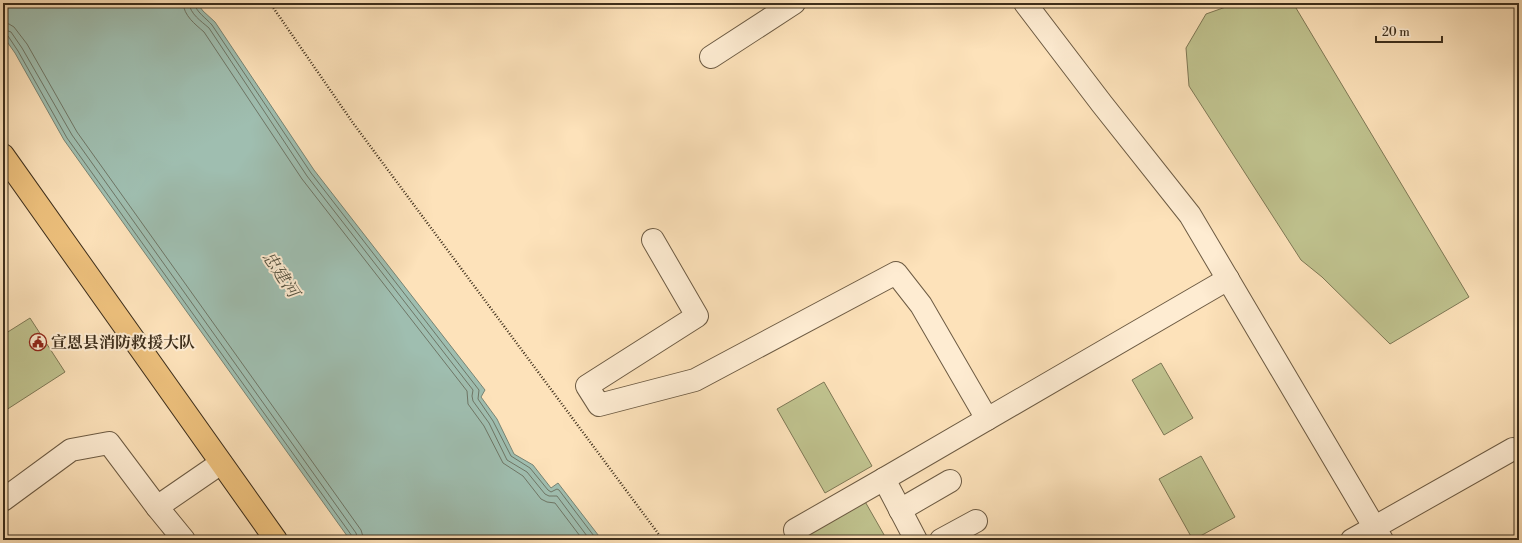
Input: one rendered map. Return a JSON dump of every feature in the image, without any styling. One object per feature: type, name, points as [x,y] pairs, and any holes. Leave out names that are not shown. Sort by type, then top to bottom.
[{"type":"main road","points":[[3,155],[276,540]]},
{"type":"street","points":[[711,57],[794,3]]},
{"type":"street","points":[[1025,3],[1102,104],[1190,215],[1378,534]]},
{"type":"street","points":[[653,240],[697,316],[587,386],[599,405],[695,380],[896,273],[921,305],[987,419]]},
{"type":"street","points":[[795,530],[1228,278]]},
{"type":"street","points":[[3,500],[71,450],[109,443],[184,540]]},
{"type":"street","points":[[1352,540],[1378,534],[1513,449]]},
{"type":"street","points":[[157,507],[221,463]]},
{"type":"street","points":[[884,479],[916,540]]},
{"type":"street","points":[[900,510],[950,481]]},
{"type":"street","points":[[941,540],[976,521]]},
{"type":"path","points":[[270,3],[353,123],[663,540]]},
{"type":"green space","points":[[1237,3],[1293,3],[1469,297],[1390,344],[1322,277],[1301,260],[1189,86],[1186,48],[1206,14]]},
{"type":"green space","points":[[30,318],[65,372],[3,412],[3,335]]},
{"type":"green space","points":[[1161,363],[1193,418],[1164,435],[1132,380]]},
{"type":"green space","points":[[824,382],[872,466],[825,493],[777,409]]},
{"type":"green space","points":[[1201,456],[1235,517],[1193,540],[1159,479]]},
{"type":"green space","points":[[863,498],[887,540],[787,540],[793,535]]},
{"type":"water","name":"忠建河","points":[[3,3],[197,3],[215,22],[314,170],[485,390],[481,397],[497,419],[514,454],[533,465],[551,488],[558,483],[602,540],[350,540],[64,140],[15,53],[3,36]]},
{"type":"place","name":"宣恩县消防救援大队","points":[[38,342]]}]
